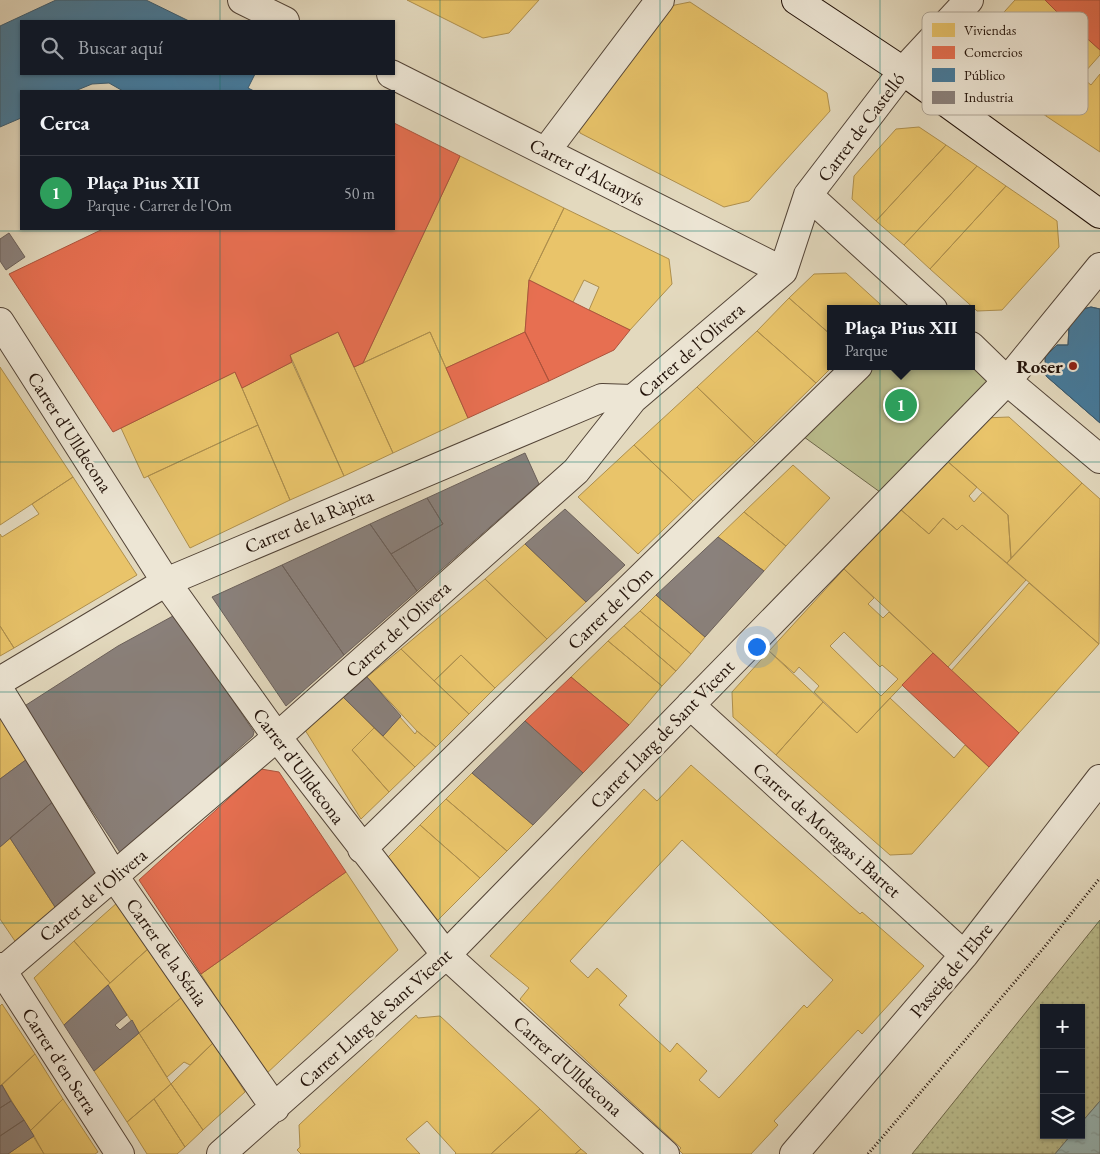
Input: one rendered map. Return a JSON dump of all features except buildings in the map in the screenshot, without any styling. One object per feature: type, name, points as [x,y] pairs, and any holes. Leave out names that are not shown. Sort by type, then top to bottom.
[{"type":"street","points":[[242,0],[283,20]]},
{"type":"street","points":[[546,151],[660,0]]},
{"type":"street","points":[[796,0],[922,85]]},
{"type":"street","name":"Carrer de Castelló","points":[[958,12],[969,0]]},
{"type":"street","name":"Carrer de Castelló","points":[[783,271],[808,195],[903,71],[922,51]]},
{"type":"street","name":"Carrer d'Alcanyís","points":[[392,75],[783,271]]},
{"type":"street","points":[[964,115],[1100,214]]},
{"type":"street","points":[[808,195],[924,305]]},
{"type":"street","name":"Carrer Llarg de Sant Vicent","points":[[225,1153],[446,955],[1007,381],[1100,267]]},
{"type":"street","name":"Carrer de l'Olivera","points":[[1,971],[277,737],[576,471],[633,400],[783,271]]},
{"type":"street","name":"Carrer d'Ulldecona","points":[[0,322],[166,582],[277,737],[446,955],[665,1154]]},
{"type":"street","points":[[975,350],[1007,381],[1100,459]]},
{"type":"street","name":"Carrer de l'Om","points":[[362,849],[854,370]]},
{"type":"street","name":"Carrer de la Ràpita","points":[[0,681],[166,582],[602,398],[633,400]]},
{"type":"street","name":"Carrer de la Sénia","points":[[0,690],[114,876],[275,1108]]},
{"type":"street","name":"Carrer de Moragas i Barret","points":[[690,705],[964,955]]},
{"type":"street","name":"Passeig de l'Ebre","points":[[794,1154],[964,955],[1100,780]]},
{"type":"street","name":"Carrer d'en Serra","points":[[1,971],[120,1154]]},
{"type":"path","points":[[868,1154],[1042,950],[1100,878]]},
{"type":"green space","points":[[975,350],[1007,381],[891,500],[793,429],[854,370],[975,370]]},
{"type":"green space","points":[[1100,920],[1100,1101],[1085,1118],[1085,1004],[1040,1004],[1040,1139],[1068,1139],[1055,1154],[912,1154]]},
{"type":"water","points":[[1100,1101],[1100,1154],[1055,1154],[1068,1139],[1085,1139],[1085,1118]]},
{"type":"place","name":"Roser","points":[[1073,366]]},
{"type":"place","name":"Plaça Pius XII","points":[[901,405]]}]
